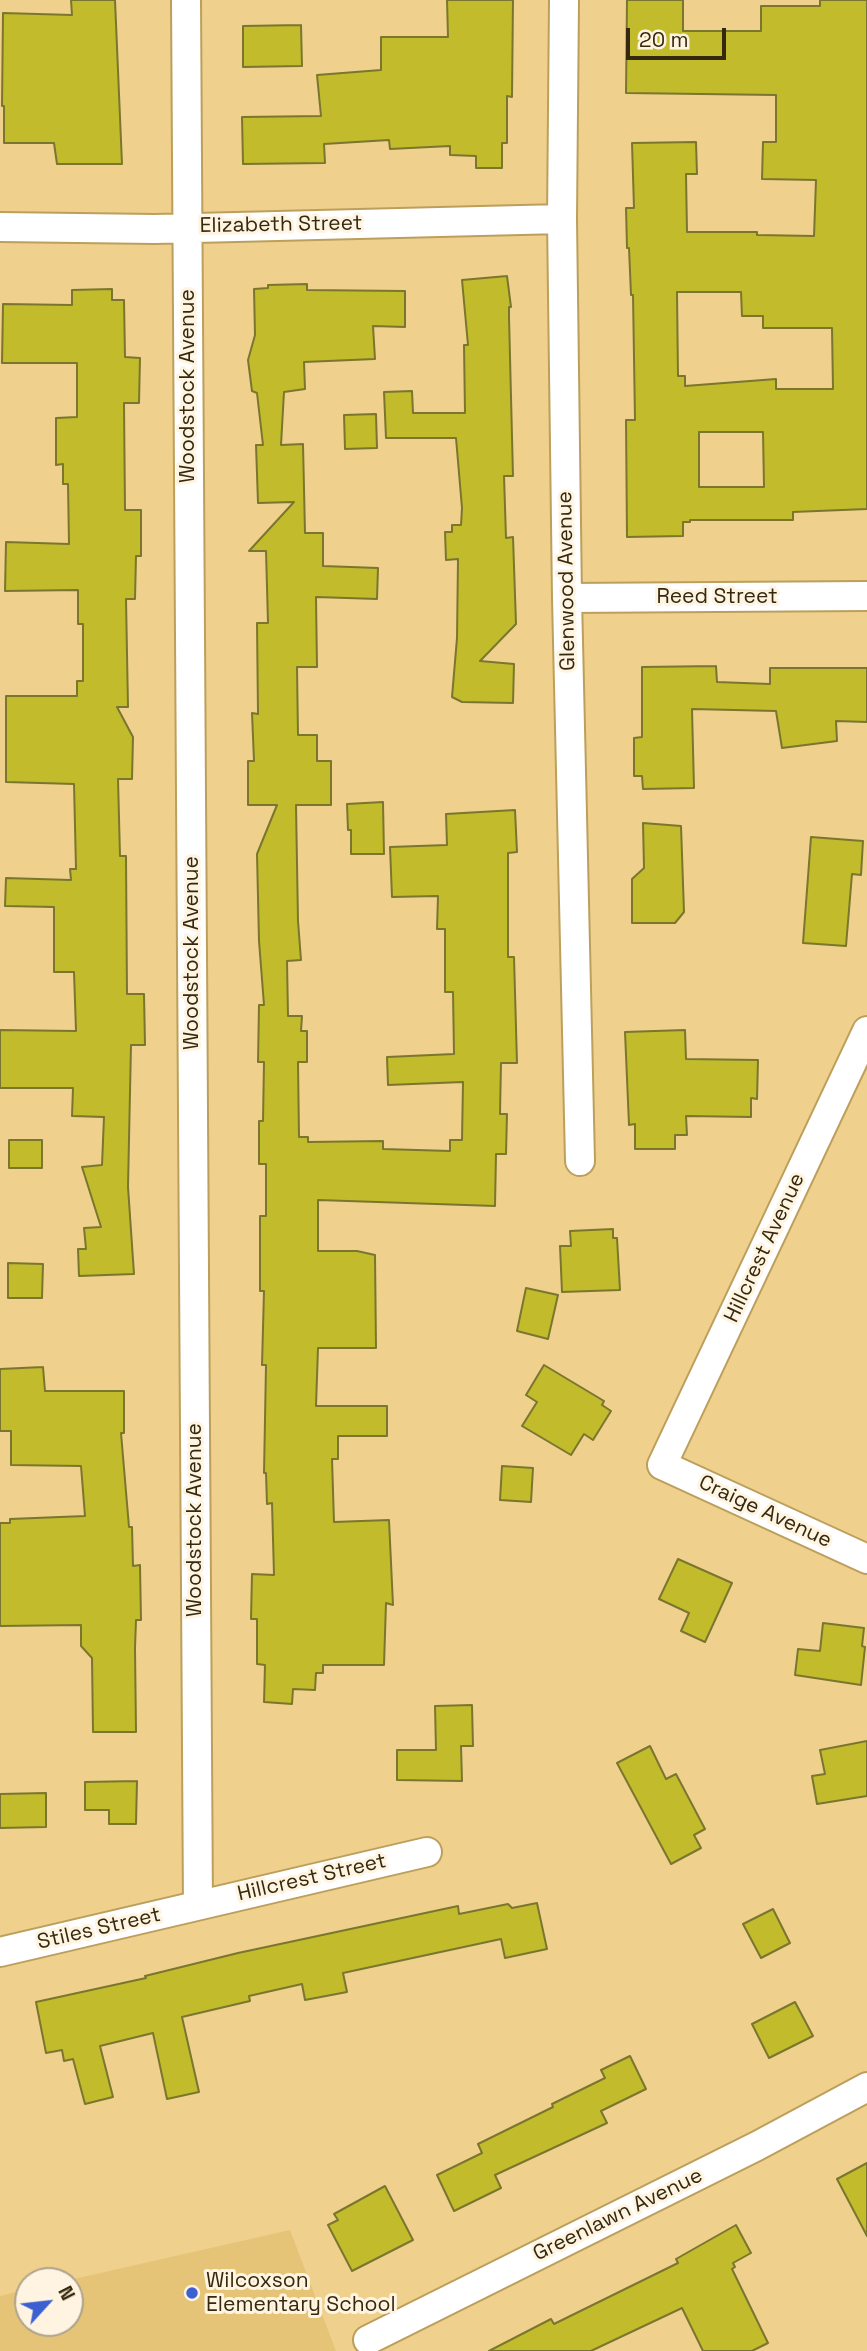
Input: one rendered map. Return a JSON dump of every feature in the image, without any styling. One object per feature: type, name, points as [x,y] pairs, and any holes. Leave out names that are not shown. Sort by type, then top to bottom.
[{"type":"street","name":"Woodstock Avenue","points":[[186,0],[198,1905]]},
{"type":"street","name":"Glenwood Avenue","points":[[564,0],[562,219],[567,598],[580,1161]]},
{"type":"street","name":"Elizabeth Street","points":[[0,227],[187,228],[562,219]]},
{"type":"street","name":"Reed Street","points":[[567,598],[867,596]]},
{"type":"street","name":"Hillcrest Avenue","points":[[662,1465],[867,1031]]},
{"type":"street","name":"Craige Avenue","points":[[662,1465],[867,1559]]},
{"type":"street","name":"Hillcrest Street","points":[[198,1905],[427,1852]]},
{"type":"street","name":"Stiles Street","points":[[0,1952],[198,1905]]},
{"type":"street","name":"Greenlawn Avenue","points":[[368,2340],[744,2152],[867,2087]]},
{"type":"shaded area","name":"Wilcoxson Elementary School","points":[[290,2230],[336,2351],[0,2351],[0,2296],[14,2292],[14,2337],[84,2337],[84,2277]]},
{"type":"building","points":[[71,0],[115,0],[122,164],[57,164],[54,143],[4,143],[3,13],[72,15]]},
{"type":"building","points":[[447,0],[513,0],[512,97],[507,96],[507,143],[502,143],[502,168],[476,168],[476,156],[450,155],[450,146],[390,149],[389,140],[324,144],[325,163],[243,164],[242,117],[321,116],[317,75],[381,70],[381,37],[448,37]]},
{"type":"building","points":[[627,0],[683,0],[683,31],[761,31],[761,6],[820,6],[820,0],[867,0],[867,509],[793,512],[793,520],[690,520],[683,522],[683,536],[627,537],[626,420],[635,420],[633,295],[627,248],[626,208],[634,208],[632,143],[696,142],[697,174],[686,174],[687,232],[757,232],[757,235],[814,236],[816,180],[762,179],[763,142],[776,142],[776,95],[626,93]],"holes":[[[677,292],[741,292],[742,316],[763,316],[763,328],[832,328],[833,389],[776,389],[776,379],[685,386],[685,376],[678,376]],[[699,432],[763,432],[764,487],[699,487]]]},
{"type":"building","points":[[301,25],[302,66],[243,67],[243,26]]},
{"type":"building","points":[[507,276],[511,307],[509,317],[513,476],[504,476],[506,538],[513,537],[516,624],[480,661],[514,664],[513,703],[462,702],[452,697],[457,638],[458,559],[446,560],[445,532],[452,532],[452,525],[461,525],[456,438],[386,438],[384,392],[412,391],[413,413],[465,413],[464,345],[468,345],[462,280]]},
{"type":"building","points":[[307,284],[307,290],[405,291],[405,327],[373,326],[375,359],[304,362],[305,389],[284,392],[281,445],[303,444],[305,533],[323,533],[323,566],[378,568],[377,599],[316,597],[317,667],[297,667],[298,735],[317,735],[317,761],[331,761],[331,805],[296,805],[301,960],[287,961],[288,1016],[302,1016],[301,1031],[307,1031],[307,1062],[298,1062],[299,1137],[308,1137],[308,1142],[383,1141],[383,1149],[450,1151],[450,1140],[462,1140],[463,1082],[388,1085],[387,1057],[454,1054],[453,992],[445,992],[445,929],[437,929],[438,896],[392,897],[390,847],[447,845],[446,814],[515,810],[517,852],[508,853],[508,957],[514,957],[517,1063],[501,1063],[500,1114],[507,1114],[506,1154],[496,1154],[495,1206],[318,1200],[318,1251],[357,1251],[375,1255],[376,1348],[318,1348],[316,1406],[387,1406],[387,1436],[338,1436],[338,1459],[332,1459],[334,1522],[389,1520],[393,1605],[386,1603],[384,1665],[323,1665],[323,1673],[316,1673],[315,1690],[293,1689],[292,1704],[264,1702],[265,1665],[257,1664],[257,1619],[251,1619],[252,1574],[274,1575],[272,1503],[267,1504],[264,1473],[266,1365],[262,1365],[264,1291],[260,1291],[260,1216],[266,1216],[266,1164],[259,1164],[259,1121],[263,1121],[264,1062],[258,1062],[259,1005],[264,1005],[257,854],[277,805],[248,805],[248,761],[254,761],[252,713],[258,714],[257,623],[268,623],[266,551],[249,551],[294,502],[258,503],[256,445],[263,445],[257,393],[252,391],[248,360],[255,335],[254,289],[268,288],[268,285]]},
{"type":"building","points":[[112,289],[112,300],[124,300],[125,357],[140,358],[139,403],[124,403],[125,510],[141,510],[141,556],[136,556],[135,599],[126,599],[128,707],[117,707],[133,737],[132,779],[118,779],[120,856],[126,856],[127,994],[144,994],[145,1045],[131,1045],[128,1187],[134,1274],[79,1276],[78,1249],[86,1249],[84,1228],[101,1227],[82,1167],[102,1165],[104,1117],[72,1116],[73,1088],[0,1088],[0,1030],[76,1031],[74,972],[54,972],[54,907],[5,906],[6,878],[71,880],[70,869],[76,869],[74,784],[6,782],[6,696],[77,696],[77,681],[83,681],[83,624],[78,624],[78,590],[5,591],[6,542],[69,544],[68,484],[63,484],[63,464],[56,465],[56,418],[77,417],[77,363],[2,363],[3,304],[72,305],[72,290]]},
{"type":"building","points":[[376,414],[377,448],[345,449],[344,415]]},
{"type":"building","points":[[716,666],[717,682],[770,684],[770,668],[867,668],[867,722],[836,721],[837,741],[782,748],[776,711],[692,709],[694,788],[643,789],[642,776],[634,776],[634,738],[642,737],[642,667]]},
{"type":"building","points":[[383,802],[384,854],[351,854],[347,804]]},
{"type":"building","points":[[643,823],[681,826],[684,912],[675,923],[632,923],[632,879],[644,868]]},
{"type":"building","points":[[811,837],[863,841],[861,875],[852,874],[846,946],[803,943]]},
{"type":"building","points":[[685,1030],[686,1059],[758,1060],[757,1099],[751,1098],[751,1117],[686,1116],[687,1135],[675,1135],[675,1149],[635,1149],[635,1124],[629,1125],[625,1032]]},
{"type":"building","points":[[9,1140],[42,1140],[42,1168],[9,1168]]},
{"type":"building","points":[[613,1229],[613,1238],[617,1238],[620,1290],[562,1292],[560,1246],[571,1246],[570,1231]]},
{"type":"building","points":[[8,1263],[43,1264],[42,1298],[8,1298]]},
{"type":"building","points":[[526,1288],[558,1295],[548,1339],[517,1331]]},
{"type":"building","points":[[544,1365],[604,1401],[602,1405],[611,1411],[593,1440],[584,1434],[571,1455],[522,1426],[537,1402],[526,1395]]},
{"type":"building","points":[[43,1367],[45,1391],[124,1391],[124,1433],[121,1433],[129,1527],[132,1527],[133,1566],[140,1565],[141,1620],[136,1620],[135,1648],[136,1732],[93,1732],[92,1658],[81,1646],[81,1625],[0,1626],[0,1523],[10,1523],[10,1519],[85,1516],[81,1466],[11,1465],[11,1431],[0,1431],[0,1369]]},
{"type":"building","points":[[502,1466],[533,1468],[531,1502],[500,1500]]},
{"type":"building","points":[[678,1559],[732,1583],[705,1642],[681,1631],[689,1613],[659,1599]]},
{"type":"building","points":[[823,1623],[864,1628],[861,1685],[795,1675],[798,1649],[820,1651]]},
{"type":"building","points":[[472,1705],[473,1746],[461,1746],[462,1781],[397,1780],[397,1750],[436,1750],[435,1706]]},
{"type":"building","points":[[867,1741],[867,1796],[817,1804],[812,1776],[825,1774],[820,1750]]},
{"type":"building","points":[[650,1746],[666,1779],[676,1774],[705,1829],[694,1835],[701,1848],[671,1864],[617,1763]]},
{"type":"building","points":[[137,1781],[136,1824],[109,1824],[109,1810],[85,1810],[85,1782]]},
{"type":"building","points":[[46,1793],[46,1827],[0,1828],[0,1794]]},
{"type":"building","points":[[537,1903],[547,1949],[505,1958],[501,1939],[343,1973],[347,1992],[305,2000],[302,1984],[249,1996],[250,2001],[182,2017],[199,2092],[167,2099],[153,2033],[100,2046],[113,2097],[85,2104],[73,2059],[64,2061],[62,2050],[46,2053],[36,2002],[146,1978],[145,1976],[238,1953],[458,1906],[459,1914],[508,1904],[512,1908]]},
{"type":"building","points":[[773,1909],[790,1943],[761,1958],[743,1924]]},
{"type":"building","points":[[795,2002],[813,2036],[769,2058],[752,2024]]},
{"type":"building","points":[[630,2056],[646,2089],[601,2111],[607,2123],[495,2175],[501,2188],[454,2211],[437,2175],[482,2153],[478,2144],[605,2078],[601,2070]]},
{"type":"building","points":[[867,2163],[867,2236],[837,2179]]},
{"type":"building","points":[[385,2186],[413,2240],[352,2271],[328,2225],[338,2220],[334,2214]]},
{"type":"building","points":[[736,2225],[751,2253],[733,2263],[735,2267],[732,2269],[768,2343],[752,2351],[703,2351],[682,2308],[591,2351],[489,2351],[551,2319],[554,2324],[678,2263],[676,2259]]},
{"type":"place","name":"Wilcoxson Elementary School","points":[[192,2293]]}]
